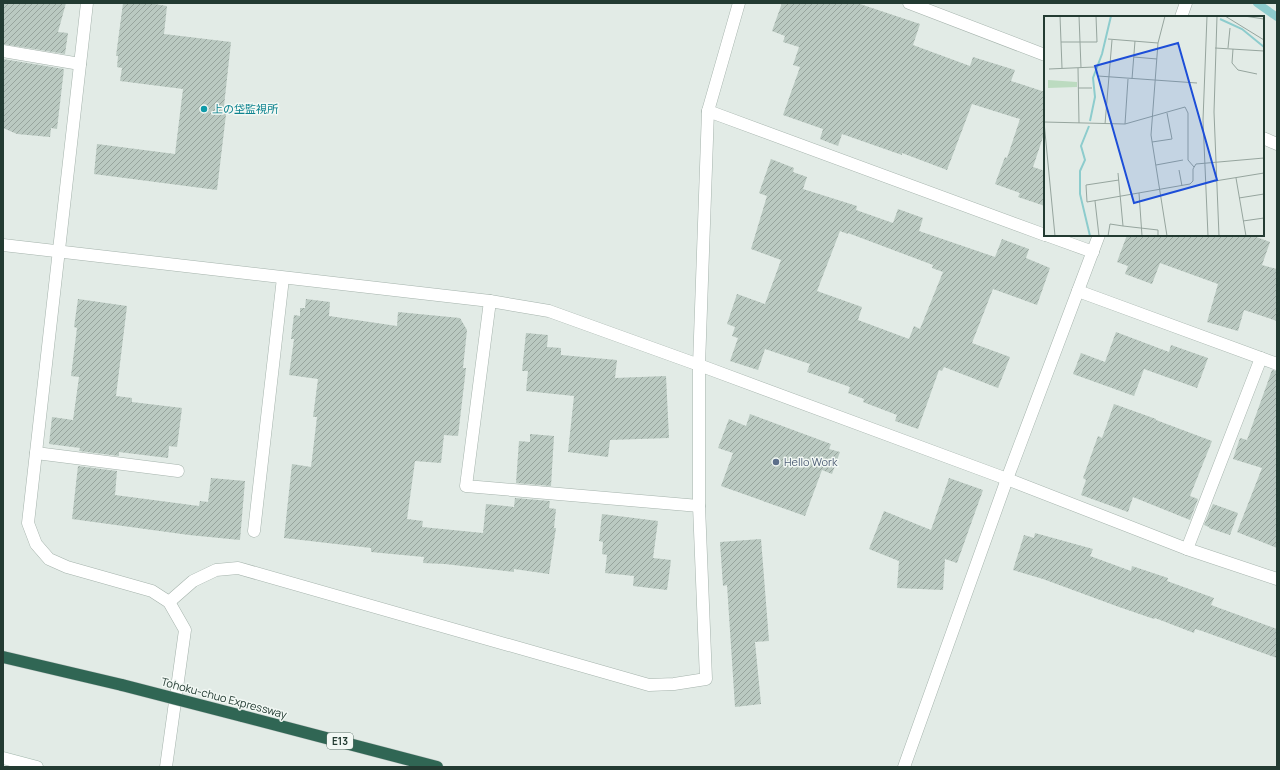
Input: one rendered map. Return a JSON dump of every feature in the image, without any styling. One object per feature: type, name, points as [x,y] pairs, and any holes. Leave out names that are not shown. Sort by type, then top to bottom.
[{"type":"highway","name":"Tohoku-chuo Expressway","points":[[3,657],[122,685],[437,767]]},
{"type":"street","points":[[87,3],[28,523],[36,544],[49,559],[67,567],[152,591],[169,602],[185,630],[166,767]]},
{"type":"street","points":[[169,602],[193,581],[216,570],[238,568],[649,685],[674,684],[706,679],[699,506],[699,365],[708,111],[739,3]]},
{"type":"street","points":[[909,3],[1044,55]]},
{"type":"street","points":[[1181,16],[1186,3]]},
{"type":"street","points":[[3,50],[80,64]]},
{"type":"street","points":[[708,111],[1044,234]]},
{"type":"street","points":[[1264,138],[1277,144]]},
{"type":"street","points":[[1049,236],[1093,252]]},
{"type":"street","points":[[904,767],[1099,236]]},
{"type":"street","points":[[3,245],[490,301],[550,311],[699,365],[1187,548],[1277,579]]},
{"type":"street","points":[[254,531],[282,278]]},
{"type":"street","points":[[1078,291],[1277,364]]},
{"type":"street","points":[[490,301],[466,486],[699,506]]},
{"type":"street","points":[[1187,548],[1261,358]]},
{"type":"street","points":[[36,453],[178,471]]},
{"type":"street","points":[[3,758],[37,767]]},
{"type":"building","points":[[3,3],[66,3],[58,32],[68,33],[65,54],[3,44]]},
{"type":"building","points":[[123,3],[149,3],[167,6],[164,34],[231,42],[224,106],[227,106],[217,190],[94,174],[97,144],[175,154],[183,89],[120,81],[122,68],[117,67],[118,56],[116,56]]},
{"type":"building","points":[[782,3],[857,3],[920,24],[913,45],[970,66],[973,57],[1015,70],[1011,81],[1044,92],[1044,134],[1033,167],[1044,171],[1044,206],[1018,197],[1020,193],[995,184],[1005,157],[1007,158],[1020,119],[972,104],[947,170],[902,153],[902,155],[842,134],[838,146],[820,139],[823,129],[783,115],[800,67],[793,65],[799,47],[783,42],[785,36],[772,31]]},
{"type":"building","points":[[3,59],[64,69],[57,129],[51,128],[50,137],[17,134],[3,128]]},
{"type":"building","points":[[771,159],[794,168],[793,172],[807,177],[803,189],[857,206],[856,210],[893,223],[898,209],[923,218],[919,231],[995,257],[1002,239],[1029,249],[1026,258],[1050,268],[1037,305],[993,289],[972,343],[1010,357],[998,388],[944,367],[942,371],[939,370],[918,429],[895,421],[897,415],[863,402],[864,399],[848,393],[850,387],[807,372],[810,364],[765,349],[758,370],[730,361],[738,338],[732,336],[735,327],[727,324],[737,294],[765,304],[781,260],[751,249],[767,196],[759,193]],"holes":[[[840,231],[933,265],[932,268],[943,272],[920,329],[914,326],[909,339],[858,320],[862,307],[817,291]]]},
{"type":"building","points":[[1127,236],[1254,236],[1270,242],[1262,265],[1277,269],[1277,321],[1244,310],[1238,331],[1207,322],[1218,284],[1160,263],[1152,284],[1125,274],[1128,266],[1117,262]]},
{"type":"building","points":[[78,299],[127,306],[116,396],[132,398],[132,402],[182,408],[177,447],[169,446],[168,458],[119,452],[119,456],[79,451],[80,448],[49,444],[52,417],[73,420],[79,377],[71,376],[77,328],[74,327]]},
{"type":"building","points":[[306,299],[330,302],[329,316],[397,326],[398,312],[460,318],[467,330],[463,368],[466,368],[458,436],[444,435],[441,463],[415,461],[407,519],[423,521],[422,527],[483,533],[486,504],[514,507],[515,498],[550,501],[549,508],[556,509],[554,528],[556,528],[549,574],[514,569],[514,572],[423,563],[424,557],[371,552],[371,548],[284,538],[292,464],[311,467],[317,417],[313,417],[318,379],[289,375],[294,339],[291,339],[294,315],[300,316],[300,308],[305,308]]},
{"type":"building","points":[[1116,332],[1169,352],[1171,345],[1208,358],[1197,388],[1144,369],[1134,396],[1073,374],[1081,353],[1105,362]]},
{"type":"building","points":[[526,333],[548,335],[547,347],[561,348],[561,355],[617,360],[615,378],[666,376],[669,438],[610,440],[608,457],[568,452],[574,396],[526,391],[528,371],[522,371]]},
{"type":"building","points":[[1272,370],[1277,371],[1277,548],[1237,532],[1262,468],[1233,459],[1240,438],[1247,440]]},
{"type":"building","points":[[1114,404],[1212,441],[1190,496],[1198,499],[1190,520],[1133,497],[1128,512],[1081,495],[1086,480],[1083,478],[1098,436],[1102,438]]},
{"type":"building","points":[[750,414],[831,444],[829,449],[840,452],[832,474],[822,470],[805,516],[721,486],[733,453],[718,448],[729,419],[746,426]]},
{"type":"building","points":[[530,434],[554,436],[551,486],[516,483],[519,441],[530,442]]},
{"type":"building","points":[[78,466],[117,471],[115,495],[199,506],[200,501],[208,502],[211,478],[245,481],[240,540],[189,535],[72,519]]},
{"type":"building","points":[[949,478],[983,490],[957,563],[945,559],[943,590],[897,588],[899,561],[869,549],[884,511],[931,530]]},
{"type":"building","points":[[1213,504],[1238,513],[1230,535],[1204,525]]},
{"type":"building","points":[[602,514],[658,521],[653,558],[671,560],[667,590],[633,586],[634,576],[605,573],[607,555],[602,554],[603,542],[599,541]]},
{"type":"building","points":[[1035,533],[1093,549],[1090,556],[1131,571],[1132,566],[1168,578],[1167,581],[1214,598],[1211,605],[1277,629],[1277,658],[1202,631],[1195,629],[1194,633],[1043,579],[1013,570],[1024,535],[1034,538]]},
{"type":"building","points":[[761,539],[769,641],[755,642],[761,704],[735,707],[727,585],[723,586],[720,542]]},
{"type":"waterway","points":[[1257,3],[1277,17]]},
{"type":"place","name":"上の垈監視所","points":[[204,109]]},
{"type":"place","name":"Hello Work","points":[[776,462]]}]
